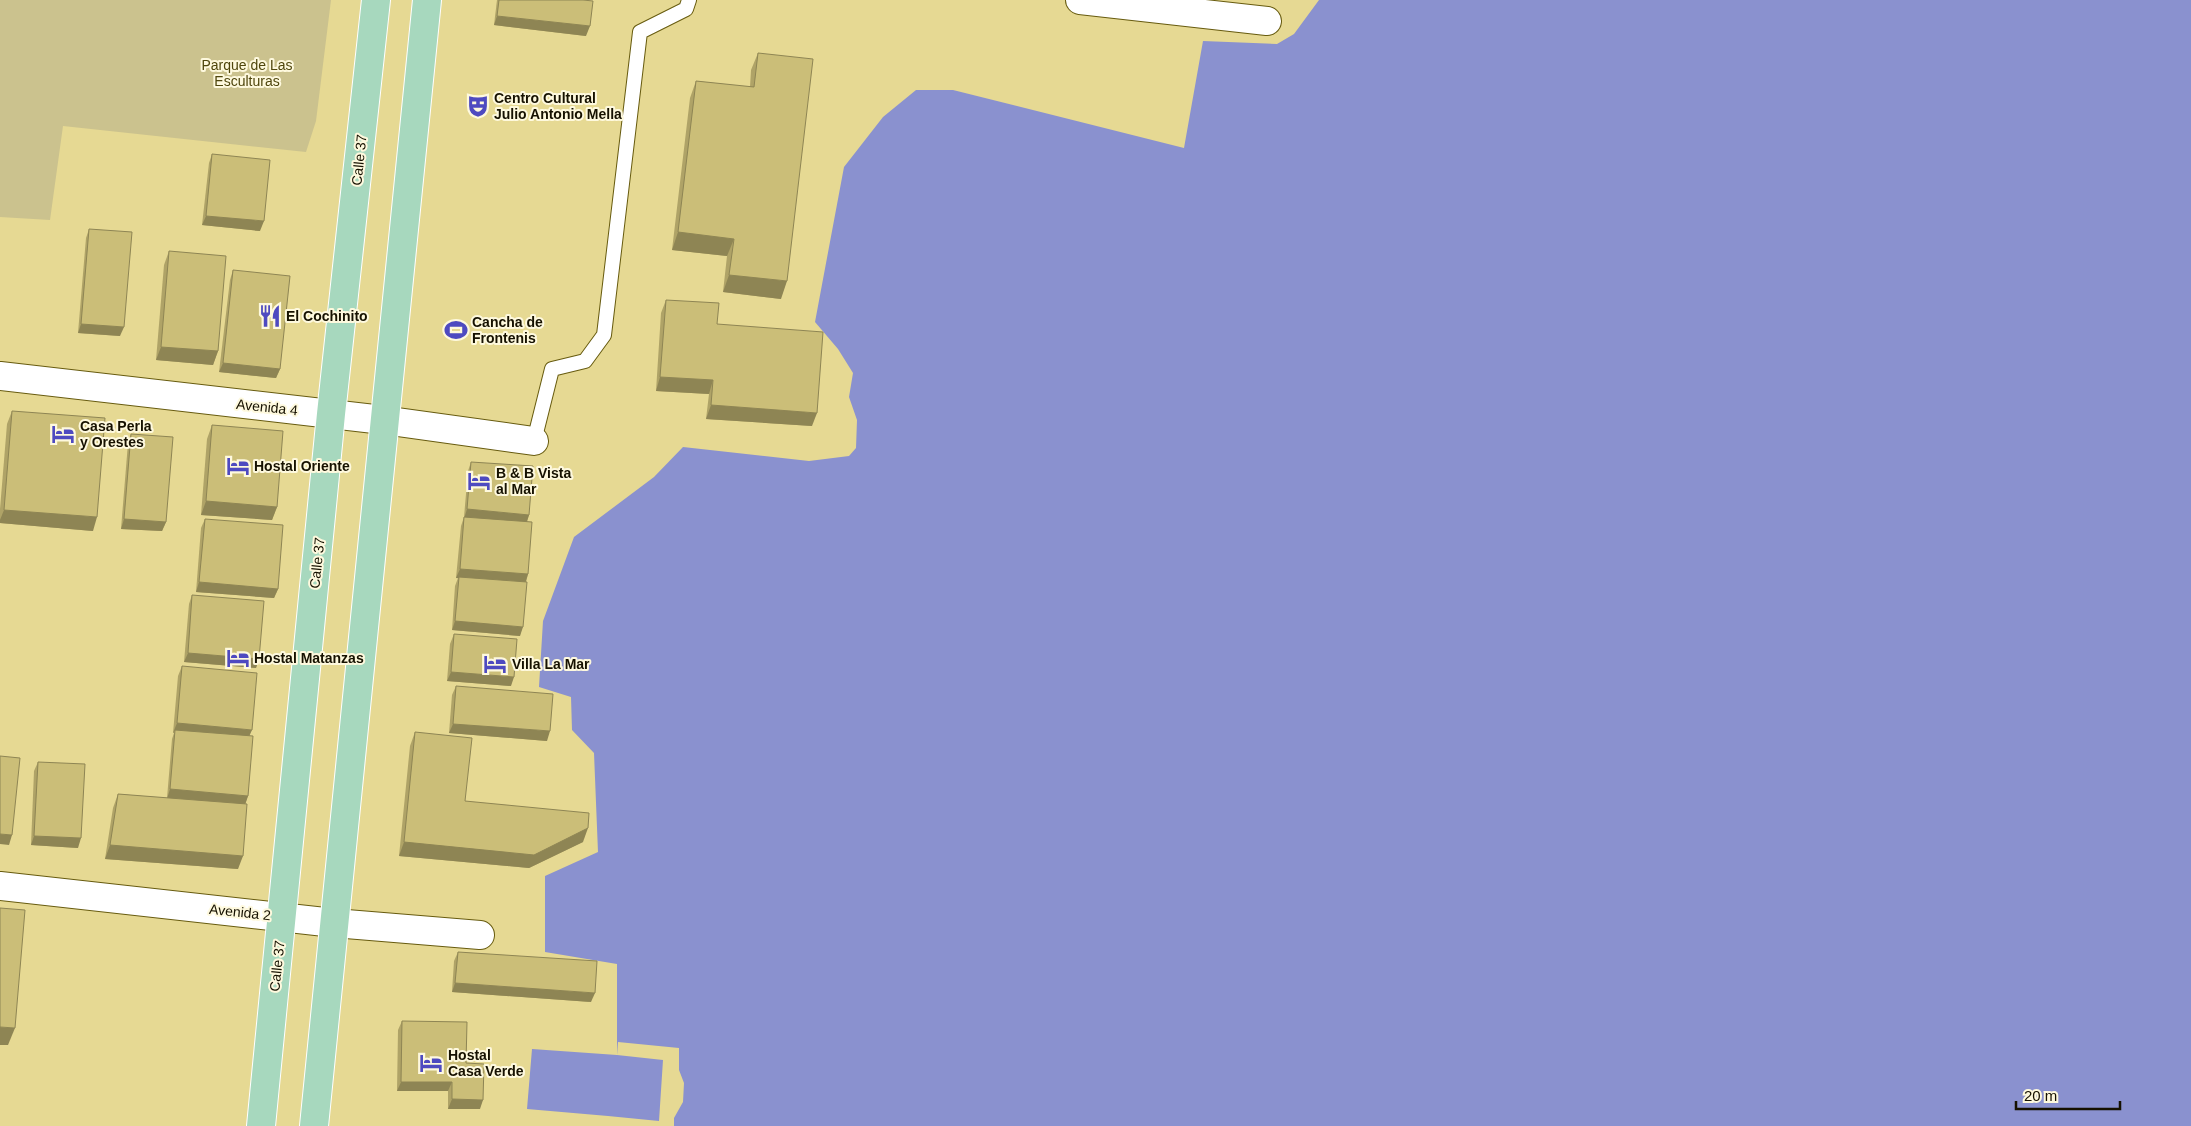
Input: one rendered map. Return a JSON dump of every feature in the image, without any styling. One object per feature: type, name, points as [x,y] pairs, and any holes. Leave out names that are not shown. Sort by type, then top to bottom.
[{"type":"main road","name":"Calle 37","points":[[261,1126],[332,414],[376,0]]},
{"type":"main road","points":[[314,1126],[383,420],[427,0]]},
{"type":"street","points":[[1080,0],[1267,21]]},
{"type":"street","name":"Avenida 4","points":[[0,376],[383,420],[534,441]]},
{"type":"street","name":"Avenida 2","points":[[0,886],[334,923],[480,935]]},
{"type":"lane","points":[[534,441],[552,369],[585,361],[604,335],[640,32],[686,9],[689,0]]},
{"type":"green space","name":"Parque de Las Esculturas","points":[[0,0],[331,0],[316,121],[306,152],[63,126],[50,220],[0,217]]},
{"type":"water","points":[[1319,0],[2191,0],[2191,1126],[608,1126],[608,1116],[527,1109],[532,1049],[617,1055],[617,964],[545,952],[545,876],[598,852],[594,753],[572,730],[571,697],[539,687],[543,621],[574,537],[654,477],[683,447],[809,461],[849,456],[856,448],[857,420],[849,397],[853,373],[838,349],[815,322],[844,167],[883,117],[916,90],[953,90],[1184,148],[1203,41],[1277,44],[1294,34]]},
{"type":"pier","points":[[618,1042],[679,1048],[679,1070],[684,1083],[683,1102],[674,1118],[674,1126],[608,1126],[608,1116],[659,1121],[663,1060],[617,1055]]},
{"type":"building","points":[[499,0],[593,1],[590,26],[497,16]]},
{"type":"building","points":[[758,53],[813,59],[787,281],[729,275],[734,239],[678,232],[696,81],[754,87]]},
{"type":"building","points":[[212,154],[270,160],[264,221],[206,216]]},
{"type":"building","points":[[89,229],[132,232],[124,327],[81,324]]},
{"type":"building","points":[[169,251],[226,256],[218,351],[161,347]]},
{"type":"building","points":[[233,270],[290,276],[280,369],[223,363]]},
{"type":"building","points":[[666,300],[719,303],[717,324],[823,332],[817,413],[711,405],[713,380],[660,377]]},
{"type":"building","points":[[12,411],[105,418],[97,517],[4,510]]},
{"type":"building","points":[[212,425],[283,431],[277,507],[206,501]]},
{"type":"building","points":[[131,434],[173,437],[166,522],[124,519]]},
{"type":"building","points":[[471,462],[533,466],[529,515],[467,509]]},
{"type":"building","points":[[464,517],[532,522],[528,574],[460,569]]},
{"type":"building","points":[[205,519],[283,525],[278,589],[199,582]]},
{"type":"building","points":[[459,577],[527,582],[523,627],[455,621]]},
{"type":"building","points":[[192,595],[264,601],[259,659],[188,653]]},
{"type":"building","points":[[454,634],[517,639],[514,677],[451,672]]},
{"type":"building","points":[[182,666],[257,673],[252,730],[177,723]]},
{"type":"building","points":[[456,686],[553,694],[550,731],[453,724]]},
{"type":"building","points":[[175,730],[253,736],[248,796],[170,789]]},
{"type":"building","points":[[415,732],[472,738],[465,801],[589,813],[588,828],[534,855],[404,842]]},
{"type":"building","points":[[0,756],[20,758],[12,835],[0,834]]},
{"type":"building","points":[[38,762],[85,764],[81,838],[34,836]]},
{"type":"building","points":[[118,794],[247,804],[243,856],[110,845]]},
{"type":"building","points":[[0,908],[25,910],[15,1028],[0,1027]]},
{"type":"building","points":[[458,952],[597,961],[595,993],[455,983]]},
{"type":"building","name":"Hostal Casa Verde","points":[[402,1021],[467,1022],[466,1063],[484,1064],[483,1100],[452,1099],[452,1082],[401,1082]]},
{"type":"place","name":"Centro Cultural Julio Antonio Mella","points":[[478,106]]},
{"type":"place","name":"El Cochinito","points":[[270,316]]},
{"type":"place","name":"Cancha de Frontenis","points":[[456,330]]},
{"type":"place","name":"Casa Perla y Orestes","points":[[63,434]]},
{"type":"place","name":"Hostal Oriente","points":[[238,466]]},
{"type":"place","name":"B & B Vista al Mar","points":[[479,481]]},
{"type":"place","name":"Hostal Matanzas","points":[[238,658]]},
{"type":"place","name":"Villa La Mar","points":[[495,664]]},
{"type":"place","name":"Hostal Casa Verde","points":[[431,1063]]}]
